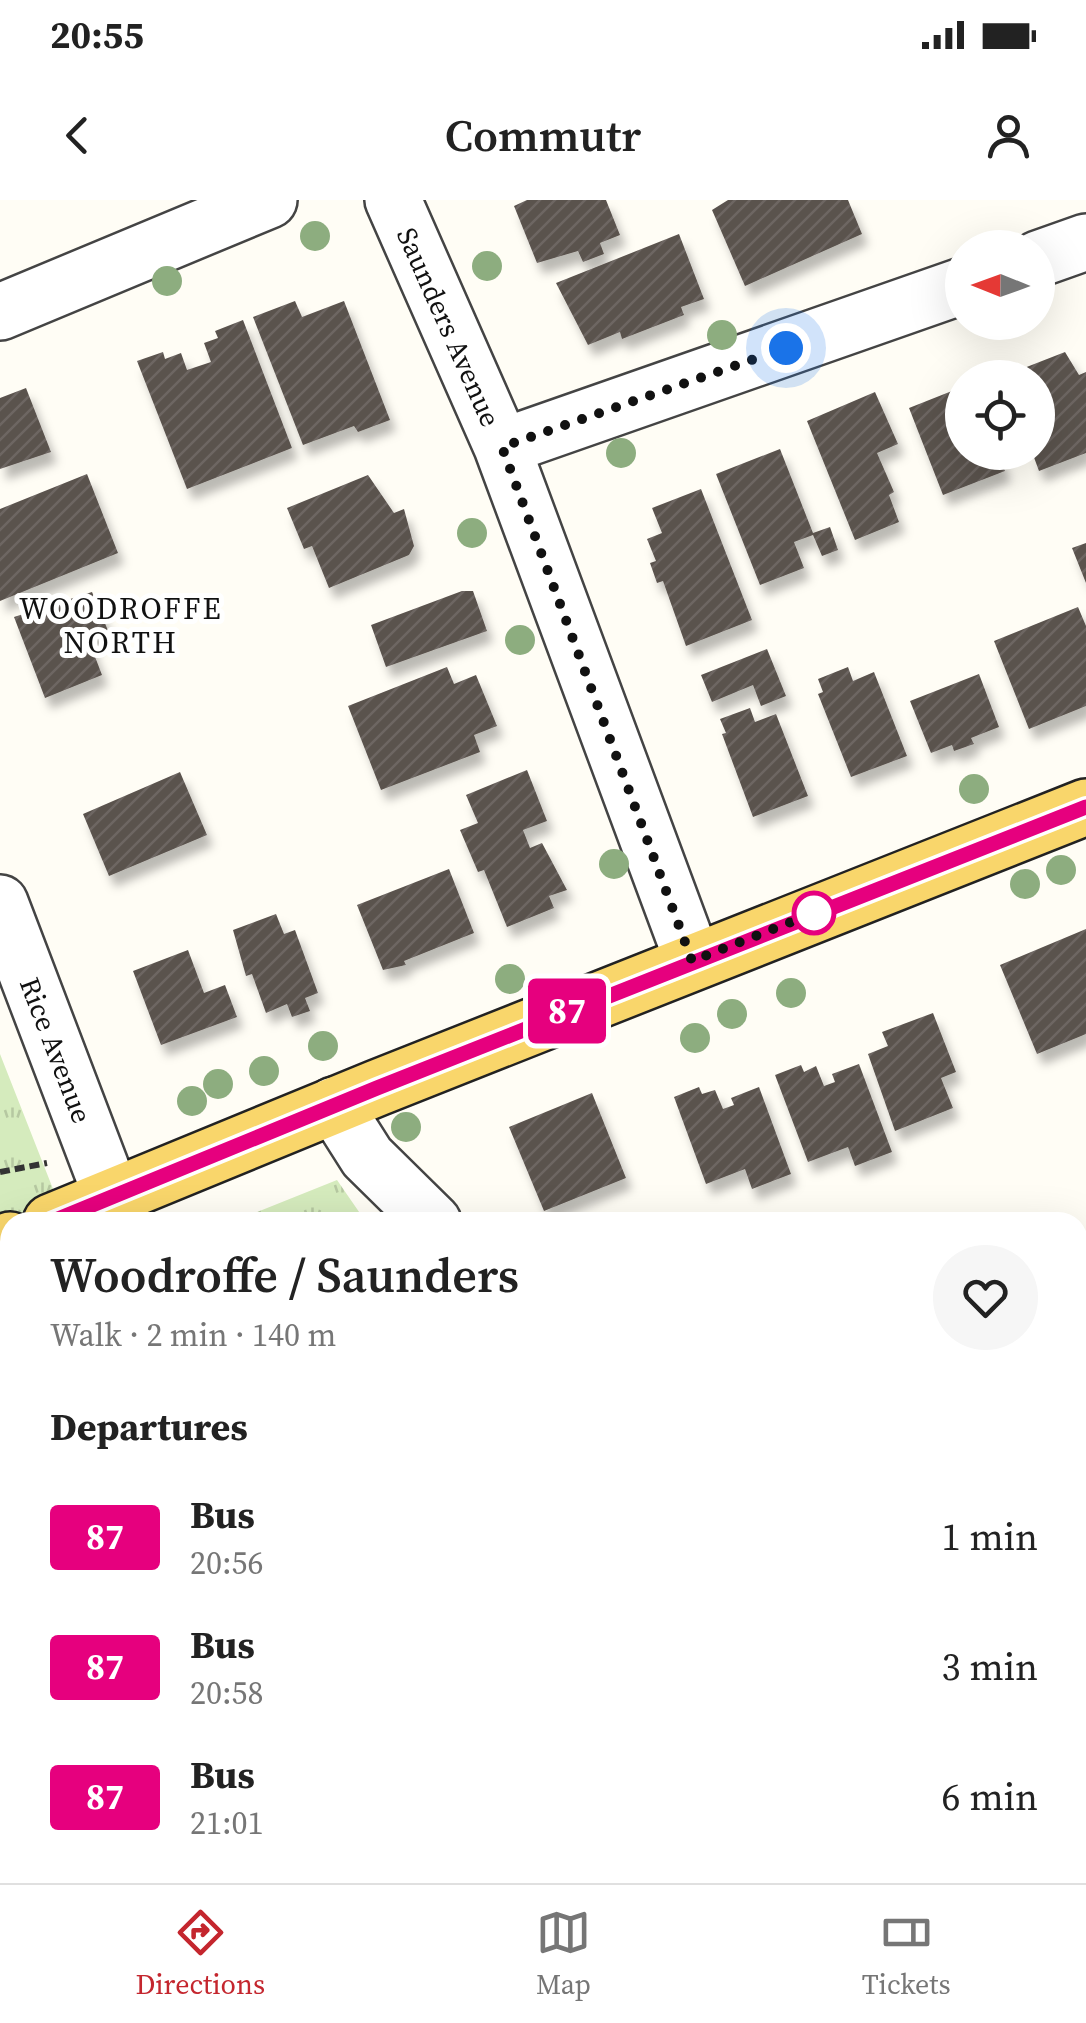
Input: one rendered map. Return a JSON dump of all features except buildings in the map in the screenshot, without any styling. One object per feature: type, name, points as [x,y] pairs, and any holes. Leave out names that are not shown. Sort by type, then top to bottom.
[{"type":"main road","points":[[76,1212],[692,961],[1086,807]]},
{"type":"street","points":[[0,312],[270,200]]},
{"type":"street","name":"Saunders Avenue","points":[[393,200],[502,447],[692,961]]},
{"type":"street","points":[[1055,253],[1086,242]]},
{"type":"street","points":[[502,447],[945,292]]},
{"type":"street","name":"Rice Avenue","points":[[0,903],[112,1197]]},
{"type":"street","points":[[334,1105],[367,1157],[424,1212]]},
{"type":"path","points":[[0,1172],[58,1160]]},
{"type":"green space","points":[[0,1054],[62,1212],[0,1212]]},
{"type":"green space","points":[[337,1180],[359,1212],[257,1212]]},
{"type":"bus line","name":"87","points":[[75,1212],[692,961],[1086,807]]},
{"type":"district","name":"WOODROFFE NORTH","points":[[121,626]]},
{"type":"route","points":[[786,348],[502,447],[692,961],[814,913]]}]
